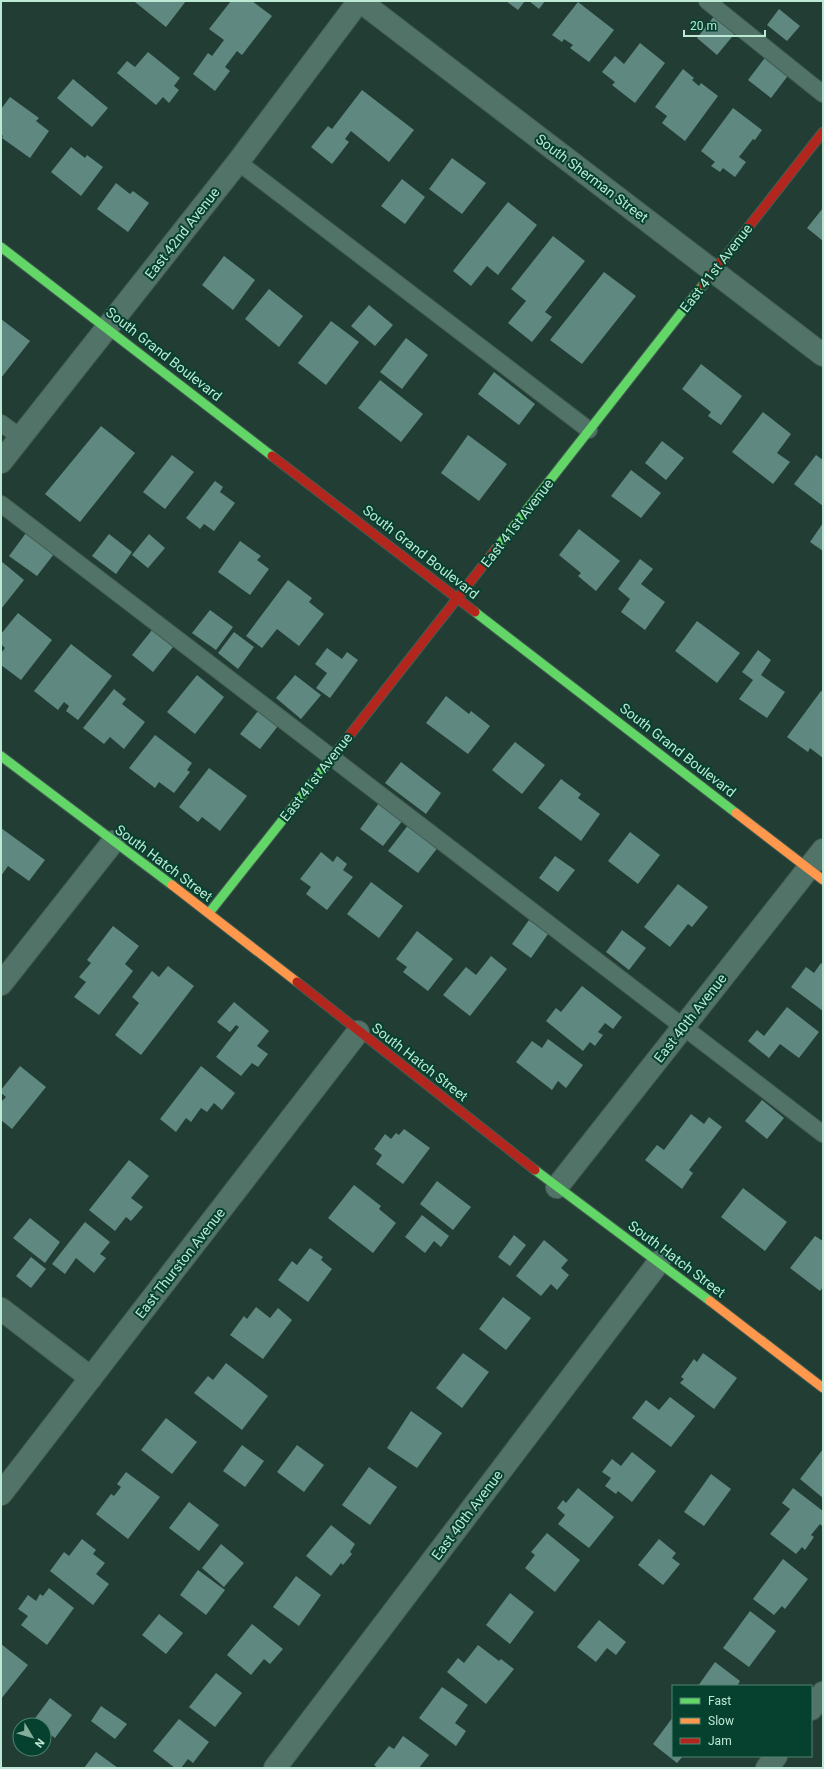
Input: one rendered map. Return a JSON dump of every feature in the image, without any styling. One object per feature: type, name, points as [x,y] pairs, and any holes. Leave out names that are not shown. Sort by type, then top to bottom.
[{"type":"street","name":"East 42nd Avenue","points":[[1,462],[238,162],[360,1]]},
{"type":"street","name":"South Sherman Street","points":[[360,1],[823,355]]},
{"type":"street","name":"East 41st Avenue","points":[[208,913],[458,598],[823,132]]},
{"type":"street","name":"South Grand Boulevard","points":[[1,247],[816,874]]},
{"type":"street","name":"South Hatch Street","points":[[1,756],[112,842],[208,913],[557,1187],[659,1262],[823,1388]]},
{"type":"street","points":[[1,984],[112,842]]},
{"type":"street","name":"East 40th Avenue","points":[[557,1187],[683,1027],[816,874],[823,850]]},
{"type":"street","name":"East Thurston Avenue","points":[[1,1494],[358,1032]]},
{"type":"street","name":"East 40th Avenue","points":[[275,1768],[659,1262]]},
{"type":"street","points":[[1,1309],[90,1378]]},
{"type":"street","points":[[812,1708],[823,1693]]},
{"type":"street","points":[[767,1768],[775,1757]]},
{"type":"lane","points":[[707,1],[823,94]]},
{"type":"lane","points":[[238,162],[589,430]]},
{"type":"lane","points":[[1,423],[20,437]]},
{"type":"lane","points":[[1,504],[823,1134]]},
{"type":"building","points":[[186,1],[166,27],[135,2]]},
{"type":"building","points":[[231,1],[252,1],[272,16],[242,55],[237,51],[225,67],[230,71],[215,91],[193,74],[208,53],[212,56],[224,40],[209,29]]},
{"type":"building","points":[[506,1],[525,1],[518,10]]},
{"type":"building","points":[[529,1],[545,1],[539,9]]},
{"type":"building","points":[[578,2],[614,30],[589,62],[570,48],[573,45],[564,39],[562,42],[552,35]]},
{"type":"building","points":[[779,9],[800,26],[787,41],[767,25]]},
{"type":"building","points":[[715,15],[736,32],[717,55],[697,38]]},
{"type":"building","points":[[640,43],[665,63],[635,103],[612,85],[615,82],[602,72],[615,56],[624,64]]},
{"type":"building","points":[[148,52],[180,78],[174,86],[179,90],[169,103],[163,97],[156,105],[117,73],[127,61],[135,67]]},
{"type":"building","points":[[767,55],[790,73],[771,98],[748,80]]},
{"type":"building","points":[[683,69],[694,78],[692,80],[699,86],[701,83],[718,96],[685,141],[662,123],[667,116],[655,107]]},
{"type":"building","points":[[73,79],[108,108],[92,127],[57,98]]},
{"type":"building","points":[[362,90],[414,130],[389,162],[351,131],[345,139],[349,142],[332,164],[311,147],[328,126],[332,129]]},
{"type":"building","points":[[10,97],[39,118],[36,121],[49,131],[30,158],[2,138],[1,109]]},
{"type":"building","points":[[733,108],[762,130],[739,157],[746,162],[735,177],[723,168],[720,172],[711,166],[715,162],[701,151]]},
{"type":"building","points":[[71,147],[85,158],[87,155],[103,167],[81,196],[51,172]]},
{"type":"building","points":[[452,158],[486,183],[462,214],[429,189]]},
{"type":"building","points":[[402,179],[425,197],[405,224],[381,206]]},
{"type":"building","points":[[116,183],[130,194],[133,191],[149,203],[128,232],[97,209]]},
{"type":"building","points":[[508,202],[537,225],[498,275],[487,266],[471,286],[453,271]]},
{"type":"building","points":[[823,208],[823,241],[807,228]]},
{"type":"building","points":[[553,236],[585,261],[545,312],[552,317],[532,342],[508,323],[526,301],[511,289]]},
{"type":"building","points":[[224,256],[255,280],[233,310],[202,285]]},
{"type":"building","points":[[604,272],[636,296],[582,364],[550,340]]},
{"type":"building","points":[[269,289],[303,316],[279,347],[245,319]]},
{"type":"building","points":[[369,305],[393,325],[375,346],[351,326]]},
{"type":"building","points":[[1,319],[30,341],[1,378]]},
{"type":"building","points":[[331,321],[359,342],[326,385],[298,363]]},
{"type":"building","points":[[406,338],[428,355],[402,389],[380,372]]},
{"type":"building","points":[[701,364],[742,396],[721,425],[708,416],[711,412],[682,389]]},
{"type":"building","points":[[494,372],[535,404],[519,425],[478,394]]},
{"type":"building","points":[[380,380],[423,414],[401,442],[358,408]]},
{"type":"building","points":[[763,412],[791,434],[777,453],[790,462],[773,484],[732,452]]},
{"type":"building","points":[[101,426],[135,453],[80,522],[45,494]]},
{"type":"building","points":[[468,435],[507,464],[479,501],[441,473]]},
{"type":"building","points":[[662,441],[684,458],[666,480],[645,463]]},
{"type":"building","points":[[172,455],[194,472],[165,509],[143,492]]},
{"type":"building","points":[[816,455],[823,460],[823,506],[794,484]]},
{"type":"building","points":[[631,470],[661,493],[641,518],[611,496]]},
{"type":"building","points":[[215,481],[223,487],[220,492],[235,503],[214,531],[204,524],[200,529],[186,518]]},
{"type":"building","points":[[823,523],[823,551],[810,542]]},
{"type":"building","points":[[579,529],[620,561],[596,591],[578,576],[581,573],[559,555]]},
{"type":"building","points":[[26,533],[54,554],[37,576],[9,556]]},
{"type":"building","points":[[109,534],[132,552],[116,574],[92,556]]},
{"type":"building","points":[[149,534],[165,548],[148,568],[132,555]]},
{"type":"building","points":[[240,541],[261,556],[257,560],[269,569],[250,595],[218,572]]},
{"type":"building","points":[[640,559],[653,569],[641,584],[665,602],[645,630],[621,612],[630,599],[618,589]]},
{"type":"building","points":[[1,561],[24,580],[1,609]]},
{"type":"building","points":[[288,580],[312,598],[309,602],[324,614],[299,646],[277,629],[262,648],[246,636]]},
{"type":"building","points":[[210,610],[233,627],[216,650],[192,633]]},
{"type":"building","points":[[18,613],[52,640],[21,680],[1,665],[1,653],[5,648],[1,644],[1,634]]},
{"type":"building","points":[[697,621],[740,653],[717,683],[675,651]]},
{"type":"building","points":[[152,630],[173,647],[153,672],[132,655]]},
{"type":"building","points":[[234,632],[254,647],[238,669],[218,653]]},
{"type":"building","points":[[71,644],[112,676],[78,720],[66,711],[69,706],[64,702],[58,710],[34,691]]},
{"type":"building","points":[[327,648],[342,659],[347,652],[358,660],[330,698],[316,688],[327,673],[315,664]]},
{"type":"building","points":[[758,650],[771,660],[761,675],[785,692],[767,718],[739,699],[753,680],[742,672]]},
{"type":"building","points":[[197,675],[224,697],[195,734],[167,712]]},
{"type":"building","points":[[295,675],[321,695],[301,719],[276,698]]},
{"type":"building","points":[[114,689],[126,699],[122,704],[145,722],[124,749],[110,737],[104,744],[83,728]]},
{"type":"building","points":[[821,691],[823,692],[823,758],[810,748],[808,752],[787,737]]},
{"type":"building","points":[[446,696],[469,714],[471,711],[490,726],[468,754],[426,723]]},
{"type":"building","points":[[258,711],[278,726],[260,749],[240,734]]},
{"type":"building","points":[[155,735],[192,763],[187,770],[190,772],[174,793],[159,782],[155,788],[129,768]]},
{"type":"building","points":[[515,742],[545,765],[522,794],[492,770]]},
{"type":"building","points":[[401,762],[441,793],[426,814],[385,783]]},
{"type":"building","points":[[209,768],[247,796],[220,831],[202,817],[198,822],[179,807]]},
{"type":"building","points":[[561,779],[581,794],[578,798],[600,814],[581,841],[538,808]]},
{"type":"building","points":[[379,803],[403,820],[383,846],[360,829]]},
{"type":"building","points":[[409,824],[439,846],[418,873],[388,851]]},
{"type":"building","points":[[1,828],[45,860],[29,881],[8,866],[1,876]]},
{"type":"building","points":[[630,832],[660,855],[638,884],[608,861]]},
{"type":"building","points":[[321,852],[333,862],[337,856],[347,864],[343,870],[353,877],[327,910],[306,894],[311,887],[300,879]]},
{"type":"building","points":[[555,856],[575,870],[558,892],[539,878]]},
{"type":"building","points":[[371,882],[403,906],[379,938],[347,914]]},
{"type":"building","points":[[678,884],[708,907],[692,927],[688,924],[670,947],[644,927]]},
{"type":"building","points":[[529,920],[548,934],[531,958],[512,944]]},
{"type":"building","points":[[113,926],[139,946],[125,964],[133,971],[99,1015],[74,997],[86,982],[79,977],[91,963],[87,960]]},
{"type":"building","points":[[622,930],[646,948],[629,970],[606,952]]},
{"type":"building","points":[[417,931],[453,959],[428,991],[403,972],[407,967],[396,959]]},
{"type":"building","points":[[491,956],[507,969],[470,1016],[443,995],[466,967],[476,975]]},
{"type":"building","points":[[821,963],[823,965],[823,1011],[791,987],[806,967],[814,973]]},
{"type":"building","points":[[168,966],[194,986],[141,1055],[115,1035],[139,1003],[132,997],[152,971],[159,977]]},
{"type":"building","points":[[582,986],[622,1017],[613,1029],[605,1023],[598,1032],[603,1035],[595,1046],[590,1042],[583,1051],[546,1021],[556,1008],[561,1012]]},
{"type":"building","points":[[234,1002],[269,1031],[257,1046],[268,1054],[258,1067],[252,1063],[241,1076],[216,1057],[239,1027],[236,1025],[230,1032],[217,1022]]},
{"type":"building","points":[[787,1007],[819,1032],[799,1058],[780,1044],[769,1058],[748,1041],[757,1030],[764,1036]]},
{"type":"building","points":[[548,1039],[583,1065],[566,1088],[558,1081],[552,1090],[516,1062],[532,1041],[542,1048]]},
{"type":"building","points":[[20,1066],[46,1087],[12,1129],[1,1120],[1,1102],[6,1097],[1,1093],[1,1090]]},
{"type":"building","points":[[201,1066],[235,1093],[222,1110],[214,1103],[207,1112],[201,1108],[191,1122],[186,1118],[176,1132],[160,1119]]},
{"type":"building","points":[[762,1100],[784,1118],[767,1139],[745,1121]]},
{"type":"building","points":[[691,1114],[704,1124],[709,1117],[722,1127],[689,1170],[693,1173],[682,1189],[645,1160],[657,1145],[664,1150]]},
{"type":"building","points":[[404,1129],[430,1148],[403,1184],[376,1164],[382,1155],[374,1149],[385,1134],[391,1139],[396,1133],[399,1135]]},
{"type":"building","points":[[129,1160],[149,1176],[131,1198],[143,1207],[131,1221],[126,1217],[115,1231],[89,1210]]},
{"type":"building","points":[[437,1181],[471,1207],[453,1230],[420,1204]]},
{"type":"building","points":[[354,1185],[381,1206],[379,1209],[396,1223],[373,1253],[328,1218]]},
{"type":"building","points":[[743,1188],[787,1222],[765,1251],[721,1217]]},
{"type":"building","points":[[422,1215],[449,1236],[441,1247],[434,1241],[425,1253],[405,1237]]},
{"type":"building","points":[[30,1218],[60,1242],[45,1263],[13,1238]]},
{"type":"building","points":[[85,1222],[110,1242],[100,1254],[106,1258],[94,1273],[76,1258],[65,1274],[52,1264]]},
{"type":"building","points":[[514,1235],[526,1245],[510,1266],[498,1257]]},
{"type":"building","points":[[815,1236],[823,1241],[823,1287],[820,1291],[790,1268]]},
{"type":"building","points":[[544,1240],[568,1260],[561,1268],[569,1275],[557,1290],[551,1284],[541,1296],[516,1276]]},
{"type":"building","points":[[310,1248],[323,1257],[321,1260],[332,1269],[308,1302],[278,1280],[292,1261],[297,1265]]},
{"type":"building","points":[[31,1257],[46,1269],[31,1288],[16,1276]]},
{"type":"building","points":[[503,1297],[531,1318],[506,1350],[479,1329]]},
{"type":"building","points":[[256,1307],[270,1318],[278,1308],[292,1320],[263,1359],[230,1335],[244,1316],[247,1319]]},
{"type":"building","points":[[463,1353],[489,1372],[462,1408],[436,1388]]},
{"type":"building","points":[[703,1353],[737,1378],[714,1409],[680,1383],[684,1379],[681,1377],[694,1359],[697,1362]]},
{"type":"building","points":[[226,1363],[268,1396],[242,1430],[194,1393],[208,1376],[213,1380]]},
{"type":"building","points":[[670,1397],[695,1416],[671,1447],[632,1418],[646,1400],[659,1410]]},
{"type":"building","points":[[411,1411],[442,1433],[417,1468],[387,1448]]},
{"type":"building","points":[[166,1418],[197,1442],[172,1474],[141,1450]]},
{"type":"building","points":[[242,1445],[264,1461],[245,1487],[223,1471]]},
{"type":"building","points":[[297,1445],[324,1465],[304,1492],[277,1472]]},
{"type":"building","points":[[823,1449],[823,1498],[800,1479]]},
{"type":"building","points":[[632,1452],[656,1471],[632,1502],[618,1491],[616,1494],[605,1486],[611,1478],[602,1472],[612,1459],[621,1466]]},
{"type":"building","points":[[369,1467],[397,1487],[370,1525],[342,1505]]},
{"type":"building","points":[[126,1472],[160,1497],[128,1539],[96,1514],[111,1494],[114,1496],[121,1487],[117,1484]]},
{"type":"building","points":[[711,1474],[731,1489],[704,1526],[684,1512]]},
{"type":"building","points":[[578,1488],[614,1517],[589,1548],[558,1524],[565,1515],[557,1508],[563,1500],[566,1503]]},
{"type":"building","points":[[793,1488],[823,1511],[823,1527],[820,1524],[811,1535],[814,1537],[805,1550],[802,1547],[796,1554],[770,1534],[790,1509],[782,1503]]},
{"type":"building","points":[[189,1502],[219,1525],[199,1551],[169,1528]]},
{"type":"building","points":[[331,1525],[355,1544],[350,1552],[352,1554],[343,1565],[341,1563],[331,1576],[306,1556]]},
{"type":"building","points":[[547,1533],[580,1560],[555,1592],[525,1568],[535,1555],[531,1552]]},
{"type":"building","points":[[82,1539],[96,1550],[93,1554],[105,1563],[96,1574],[109,1584],[93,1605],[50,1571],[64,1552],[69,1556]]},
{"type":"building","points":[[659,1539],[676,1553],[672,1558],[680,1564],[663,1585],[638,1565]]},
{"type":"building","points":[[221,1544],[244,1563],[224,1587],[202,1568]]},
{"type":"building","points":[[783,1559],[808,1579],[785,1609],[782,1606],[774,1615],[753,1599]]},
{"type":"building","points":[[198,1570],[225,1590],[206,1615],[180,1595]]},
{"type":"building","points":[[296,1576],[321,1595],[299,1626],[273,1607]]},
{"type":"building","points":[[49,1588],[74,1608],[47,1645],[21,1625],[28,1616],[18,1609],[28,1595],[36,1601],[40,1594],[43,1596]]},
{"type":"building","points":[[510,1593],[534,1612],[510,1644],[486,1625]]},
{"type":"building","points":[[750,1611],[776,1631],[749,1667],[723,1648]]},
{"type":"building","points":[[159,1614],[183,1633],[166,1654],[142,1635]]},
{"type":"building","points":[[599,1620],[626,1642],[616,1655],[607,1648],[596,1662],[577,1647]]},
{"type":"building","points":[[252,1624],[283,1649],[270,1664],[264,1659],[251,1675],[227,1655]]},
{"type":"building","points":[[1,1644],[28,1665],[1,1699]]},
{"type":"building","points":[[478,1645],[499,1661],[501,1659],[514,1669],[486,1704],[447,1672],[458,1658],[464,1663]]},
{"type":"building","points":[[715,1662],[740,1681],[738,1685],[699,1685]]},
{"type":"building","points":[[216,1673],[242,1693],[215,1727],[189,1707]]},
{"type":"building","points":[[442,1687],[468,1705],[455,1723],[466,1731],[456,1746],[419,1718]]},
{"type":"building","points":[[50,1698],[72,1715],[55,1738],[52,1736],[52,1717],[36,1717]]},
{"type":"building","points":[[101,1706],[127,1724],[115,1739],[91,1721]]},
{"type":"building","points":[[672,1718],[672,1757],[682,1757],[677,1763],[653,1744]]},
{"type":"building","points":[[179,1719],[209,1742],[193,1763],[188,1759],[181,1768],[175,1768],[153,1751]]},
{"type":"building","points":[[403,1736],[429,1755],[419,1768],[378,1768],[374,1765],[389,1746],[394,1749]]},
{"type":"building","points":[[96,1752],[118,1768],[84,1768]]},
{"type":"traffic: fast","points":[[1,247],[272,456]]},
{"type":"traffic: fast","points":[[496,549],[703,285]]},
{"type":"traffic: fast","points":[[475,612],[736,813]]},
{"type":"traffic: fast","points":[[209,913],[338,750]]},
{"type":"traffic: fast","points":[[1,756],[172,885]]},
{"type":"traffic: fast","points":[[535,1170],[710,1301]]},
{"type":"traffic: slow","points":[[736,813],[823,880]]},
{"type":"traffic: slow","points":[[172,885],[297,982]]},
{"type":"traffic: slow","points":[[710,1301],[823,1388]]},
{"type":"traffic: jam","points":[[703,285],[823,132]]},
{"type":"traffic: jam","points":[[272,456],[475,612]]},
{"type":"traffic: jam","points":[[338,750],[496,549]]},
{"type":"traffic: jam","points":[[297,982],[535,1170]]}]
